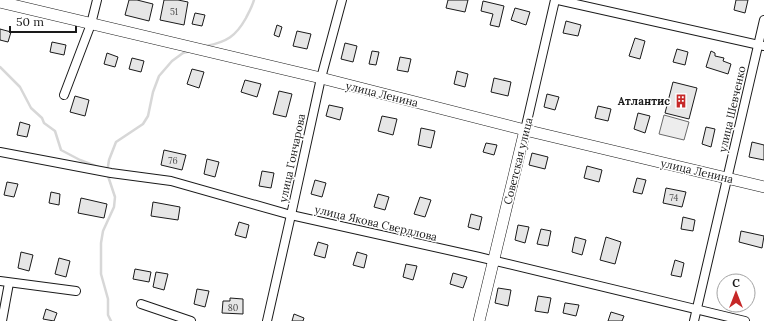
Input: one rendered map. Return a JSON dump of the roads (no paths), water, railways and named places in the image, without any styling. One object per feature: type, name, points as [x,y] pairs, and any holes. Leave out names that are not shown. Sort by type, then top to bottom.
[{"type":"main road","name":"улица Ленина","points":[[0,2],[321,78],[526,130],[764,187]]},
{"type":"main road","name":"Советская улица","points":[[479,321],[526,130]]},
{"type":"street","points":[[64,95],[91,24],[97,0]]},
{"type":"street","name":"улица Гончарова","points":[[266,321],[321,78],[342,0]]},
{"type":"street","points":[[556,0],[761,46]]},
{"type":"street","name":"Советская улица","points":[[526,130],[556,0]]},
{"type":"street","name":"улица Шевченко","points":[[694,321],[727,178],[761,46],[764,20]]},
{"type":"street","name":"улица Якова Свердлова","points":[[0,152],[111,173],[171,181],[291,215],[745,321]]},
{"type":"street","points":[[0,281],[76,291]]},
{"type":"street","points":[[2,321],[9,283]]},
{"type":"street","points":[[141,304],[191,321]]},
{"type":"waterway","points":[[206,46],[225,40],[234,34],[246,18],[254,0]]},
{"type":"waterway","points":[[111,321],[108,315],[108,299],[101,274],[101,243],[103,231],[114,207],[115,197],[107,173],[109,160],[116,142],[143,124],[148,116],[153,92],[159,76],[172,61],[183,53],[190,51]]},
{"type":"waterway","points":[[0,67],[20,87],[31,108],[42,118],[44,123],[55,131],[61,150],[80,160],[101,168]]},
{"type":"place","name":"Атлантис","points":[[681,101]]}]
